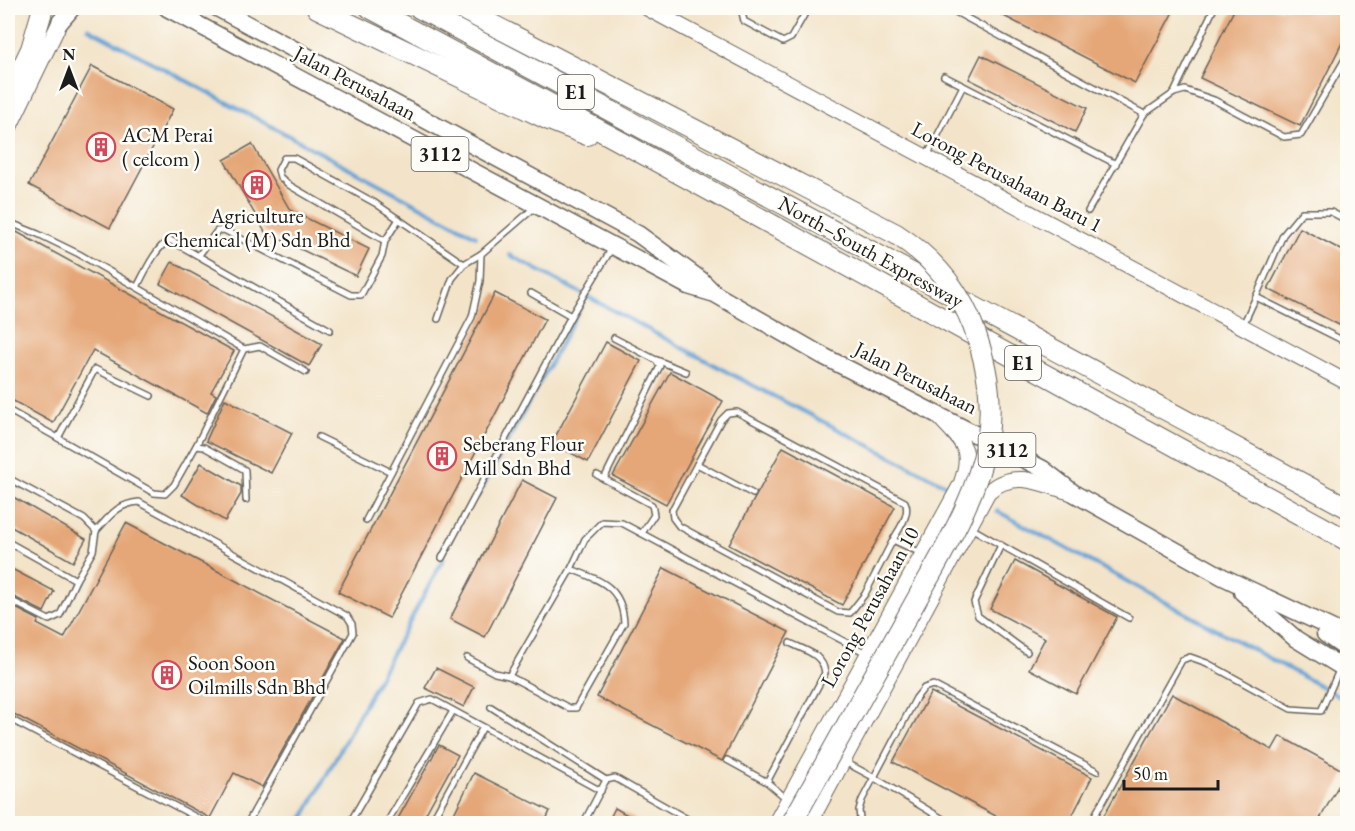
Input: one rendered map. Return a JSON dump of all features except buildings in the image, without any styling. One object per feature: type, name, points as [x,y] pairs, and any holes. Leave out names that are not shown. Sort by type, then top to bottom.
[{"type":"highway","points":[[8,97],[31,49],[43,8]]},
{"type":"highway","points":[[317,8],[578,133],[614,138]]},
{"type":"highway","name":"North–South Expressway","points":[[370,8],[614,138],[1347,541]]},
{"type":"highway","name":"North–South Expressway","points":[[419,8],[1347,508]]},
{"type":"highway","points":[[460,8],[825,196],[911,244],[947,280],[974,328],[986,369],[989,405],[987,441],[968,502],[942,554],[791,824]]},
{"type":"main road","points":[[61,15],[72,8]]},
{"type":"main road","name":"Jalan Perusahaan","points":[[167,8],[536,206],[688,286],[715,294],[823,356],[1043,470],[1075,494],[1223,576],[1347,636]]},
{"type":"main road","name":"Jalan Perusahaan","points":[[217,8],[638,234],[692,273],[715,294]]},
{"type":"main road","points":[[519,196],[529,176]]},
{"type":"main road","points":[[1223,576],[1296,639],[1341,672]]},
{"type":"main road","name":"Jalan Perusahaan","points":[[1285,606],[1347,650]]},
{"type":"street","name":"Lorong Perusahaan Baru 1","points":[[647,8],[1347,383]]},
{"type":"street","points":[[8,130],[61,15]]},
{"type":"street","name":"Lorong Perusahaan 10","points":[[775,824],[961,484],[967,464],[966,451],[961,441],[934,412]]},
{"type":"street","points":[[812,819],[988,492],[1005,480],[1031,481],[1075,494]]},
{"type":"lane","points":[[741,8],[744,21],[783,42],[791,38],[808,8]]},
{"type":"lane","points":[[1174,93],[1214,8]]},
{"type":"lane","points":[[952,10],[1144,114]]},
{"type":"lane","points":[[1088,211],[1144,114],[1174,93],[1185,90],[1214,100],[1284,137],[1301,135],[1347,54]]},
{"type":"lane","points":[[944,76],[1116,164]]},
{"type":"lane","points":[[926,157],[963,86]]},
{"type":"lane","points":[[385,241],[289,185],[280,177],[278,170],[284,158],[294,158],[375,203],[464,264]]},
{"type":"lane","points":[[438,319],[452,279],[464,264],[481,254],[536,206]]},
{"type":"lane","points":[[1242,326],[1283,235],[1302,212],[1331,212],[1347,221]]},
{"type":"lane","points":[[199,255],[217,231],[224,230],[351,295],[360,295],[382,256],[385,241],[399,219]]},
{"type":"lane","points":[[8,228],[13,224],[38,234],[137,287],[244,349],[260,346],[306,372]]},
{"type":"lane","points":[[137,287],[165,242],[170,240],[330,330]]},
{"type":"lane","points":[[442,558],[571,316],[612,246]]},
{"type":"lane","points":[[366,520],[472,317],[480,281],[481,254]]},
{"type":"lane","points":[[531,293],[571,316]]},
{"type":"lane","points":[[1256,297],[1347,343]]},
{"type":"lane","points":[[614,338],[656,360],[686,372]]},
{"type":"lane","points":[[8,410],[154,493],[165,494],[174,485],[196,446],[244,349]]},
{"type":"lane","points":[[604,478],[660,366],[656,360]]},
{"type":"lane","points":[[58,438],[94,369],[151,396]]},
{"type":"lane","points":[[737,412],[906,502],[907,512],[893,540],[865,594],[850,613],[838,612],[679,526],[673,518],[672,510],[724,415],[737,412]]},
{"type":"lane","points":[[319,437],[391,472]]},
{"type":"lane","points":[[196,446],[204,447],[245,470],[246,500]]},
{"type":"lane","points":[[697,464],[753,494]]},
{"type":"lane","points":[[597,475],[652,505],[654,515],[642,533]]},
{"type":"lane","points":[[8,478],[84,519],[96,531]]},
{"type":"lane","points":[[8,599],[49,620],[60,615],[76,580],[93,551],[96,531],[113,512],[125,503],[139,502],[347,616],[352,624],[353,633],[247,824]]},
{"type":"lane","points":[[509,676],[571,569],[585,539],[602,522],[622,523],[867,654]]},
{"type":"lane","points":[[969,527],[1130,618]]},
{"type":"lane","points":[[893,540],[923,554]]},
{"type":"lane","points":[[8,542],[76,580]]},
{"type":"lane","points":[[1001,545],[974,602],[978,616],[1027,652]]},
{"type":"lane","points":[[467,658],[495,673],[509,676],[568,708],[576,708],[624,623],[623,610],[616,592],[591,577],[571,569]]},
{"type":"lane","points":[[767,782],[825,674],[824,664],[820,658],[790,643]]},
{"type":"lane","points":[[1090,824],[1182,660],[1190,657],[1207,663],[1291,709],[1321,711],[1341,672]]},
{"type":"lane","points":[[860,819],[859,810],[873,777],[916,698],[924,688],[933,685],[1097,771]]},
{"type":"lane","points":[[350,823],[419,703],[432,699],[601,791]]},
{"type":"lane","points":[[491,707],[606,780],[615,778],[696,824]]},
{"type":"lane","points":[[386,824],[453,711]]},
{"type":"lane","points":[[8,718],[209,824]]},
{"type":"lane","points":[[430,824],[483,727]]},
{"type":"lane","points":[[727,760],[767,782],[788,800]]},
{"type":"lane","points":[[843,761],[951,824]]},
{"type":"lane","points":[[583,824],[606,780]]},
{"type":"lane","points":[[812,819],[829,824]]},
{"type":"waterway","points":[[88,28],[476,236]]},
{"type":"waterway","points":[[510,255],[731,374],[948,486]]},
{"type":"waterway","points":[[478,496],[586,297]]},
{"type":"waterway","points":[[997,511],[1348,701]]},
{"type":"waterway","points":[[300,824],[444,558]]},
{"type":"place","name":"ACM Perai ( celcom )","points":[[101,147]]},
{"type":"place","name":"Agriculture Chemical (M) Sdn Bhd","points":[[257,185]]},
{"type":"place","name":"Seberang Flour Mill Sdn Bhd","points":[[442,456]]},
{"type":"place","name":"Soon Soon Oilmills Sdn Bhd","points":[[167,675]]}]
